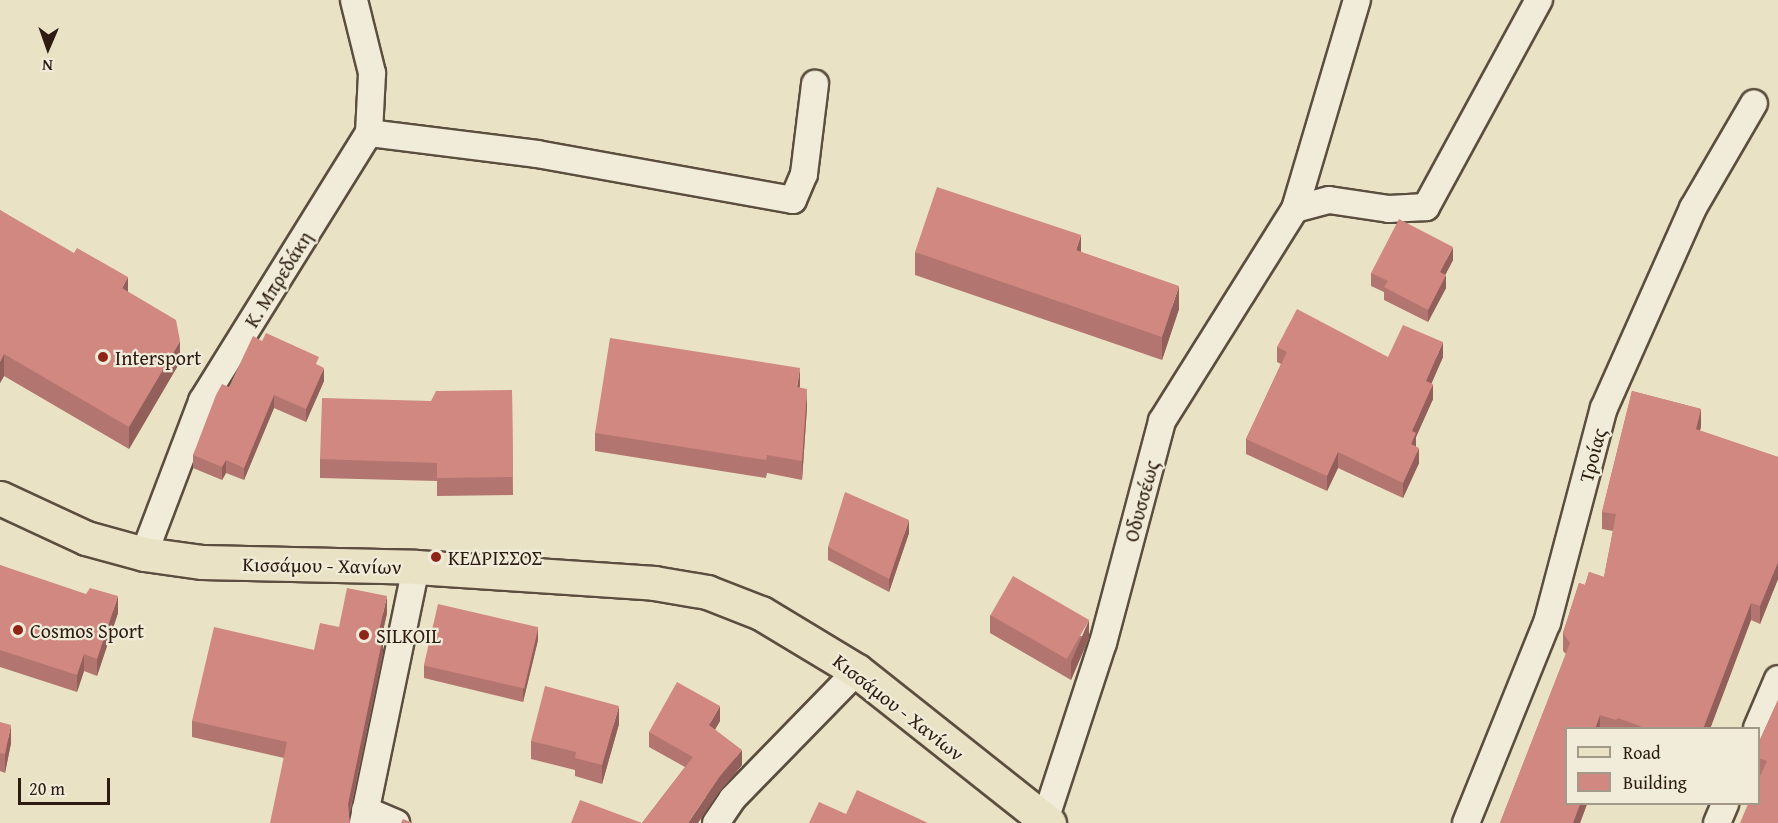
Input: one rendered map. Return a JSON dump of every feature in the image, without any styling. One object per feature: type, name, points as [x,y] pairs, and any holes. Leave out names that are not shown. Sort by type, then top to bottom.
[{"type":"main road","name":"Κισσάμου - Χανίων","points":[[0,498],[77,534],[144,554],[202,562],[416,567],[654,584],[707,592],[761,613],[857,671],[1047,822]]},
{"type":"street","name":"Κ. Μπρεδάκη","points":[[144,554],[202,400],[369,133],[372,73],[354,0]]},
{"type":"street","name":"Οδυσσέως","points":[[1047,822],[1103,643],[1162,421],[1295,209],[1357,0]]},
{"type":"street","points":[[1295,209],[1329,200],[1389,209],[1426,207],[1539,0]]},
{"type":"street","points":[[369,133],[537,154],[793,200],[804,174],[814,84]]},
{"type":"street","name":"Τροίας","points":[[1466,823],[1547,623],[1604,408],[1693,208],[1754,103]]},
{"type":"street","points":[[396,823],[364,817],[416,567]]},
{"type":"street","points":[[716,823],[732,800],[857,671]]},
{"type":"street","points":[[1758,727],[1778,679]]},
{"type":"street","points":[[1717,823],[1725,805]]},
{"type":"building","points":[[937,187],[1081,235],[1076,250],[1179,286],[1162,337],[915,252]]},
{"type":"building","points":[[0,210],[74,253],[77,248],[128,277],[122,288],[176,320],[180,341],[129,427],[4,354],[0,362]]},
{"type":"building","points":[[1399,219],[1453,247],[1440,272],[1446,275],[1428,310],[1384,287],[1388,281],[1371,273]]},
{"type":"building","points":[[1297,309],[1388,357],[1403,325],[1443,342],[1426,381],[1433,384],[1412,431],[1416,433],[1411,444],[1419,448],[1403,483],[1338,452],[1327,476],[1246,439],[1287,352],[1277,347]]},
{"type":"building","points":[[266,333],[319,357],[316,364],[324,368],[306,409],[274,395],[244,468],[226,460],[222,467],[193,455],[222,384],[229,387],[253,336],[262,341]]},
{"type":"building","points":[[610,338],[800,368],[797,387],[807,389],[802,461],[767,455],[766,460],[595,433]]},
{"type":"building","points":[[512,390],[513,477],[437,478],[437,463],[320,459],[322,398],[431,401],[436,391]]},
{"type":"building","points":[[1632,391],[1701,409],[1696,429],[1778,457],[1778,562],[1760,606],[1751,603],[1704,727],[1643,727],[1618,718],[1616,720],[1600,715],[1596,727],[1565,727],[1565,805],[1580,805],[1573,823],[1500,823],[1570,643],[1563,633],[1579,583],[1585,585],[1589,572],[1604,577],[1616,514],[1602,512]]},
{"type":"building","points":[[845,492],[909,520],[889,579],[828,547]]},
{"type":"building","points":[[0,565],[86,594],[90,588],[118,596],[97,659],[84,654],[77,675],[0,650]]},
{"type":"building","points":[[1013,576],[1089,620],[1067,659],[990,615]]},
{"type":"building","points":[[347,588],[387,596],[378,635],[383,636],[348,804],[350,823],[270,823],[287,742],[192,721],[214,627],[314,650],[320,623],[339,627]]},
{"type":"building","points":[[438,604],[538,627],[524,689],[424,665]]},
{"type":"building","points":[[677,682],[720,706],[709,725],[742,750],[720,776],[688,823],[642,823],[693,757],[649,732]]},
{"type":"building","points":[[545,686],[619,706],[602,765],[575,758],[576,752],[531,741]]},
{"type":"building","points":[[1778,700],[1778,823],[1740,823],[1748,805],[1760,805],[1760,777],[1767,761],[1760,759],[1760,740]]},
{"type":"building","points":[[0,722],[11,725],[5,754],[0,753]]},
{"type":"building","points":[[857,790],[928,823],[809,823],[819,802],[846,814]]},
{"type":"building","points":[[580,800],[642,823],[571,823]]},
{"type":"building","points":[[403,819],[413,823],[401,823]]},
{"type":"place","name":"Intersport","points":[[103,357]]},
{"type":"place","name":"ΚΕΔΡΙΣΣΟΣ","points":[[436,557]]},
{"type":"place","name":"Cosmos Sport","points":[[18,630]]},
{"type":"place","name":"SILKOIL","points":[[364,635]]}]
